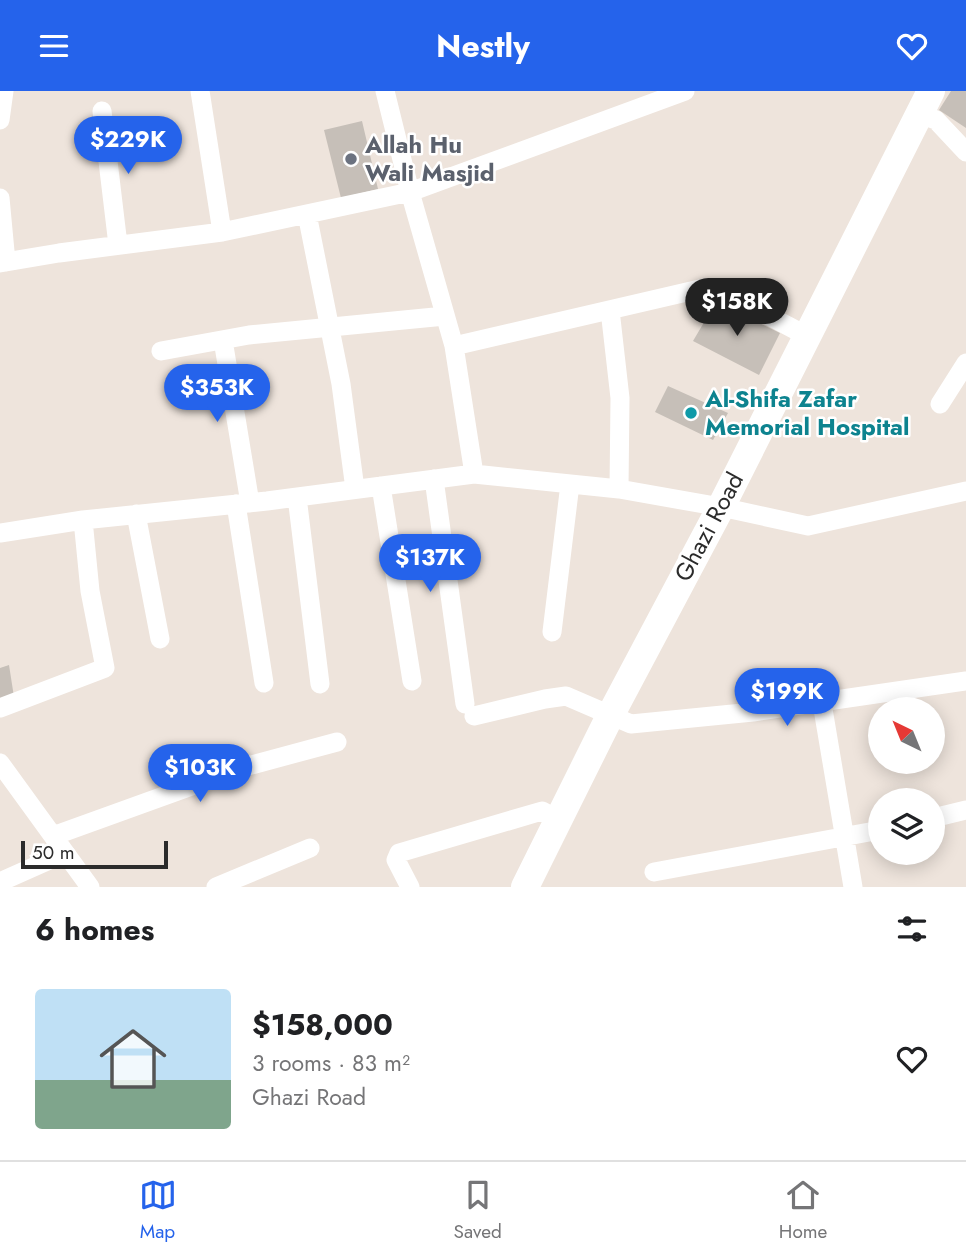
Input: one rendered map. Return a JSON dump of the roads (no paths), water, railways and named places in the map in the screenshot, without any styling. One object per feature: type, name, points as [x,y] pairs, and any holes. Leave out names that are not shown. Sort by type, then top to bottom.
[{"type":"main road","name":"Ghazi Road","points":[[525,887],[610,716],[926,103]]},
{"type":"street","points":[[0,120],[4,91]]},
{"type":"street","points":[[200,91],[222,232]]},
{"type":"street","points":[[385,91],[410,192],[454,346],[474,474]]},
{"type":"street","points":[[0,198],[3,262],[222,232],[410,192],[663,95],[685,91]]},
{"type":"street","points":[[926,103],[936,120],[966,152]]},
{"type":"street","points":[[102,111],[118,245]]},
{"type":"street","points":[[307,214],[341,384],[355,489]]},
{"type":"street","points":[[454,346],[704,288],[722,291],[807,336]]},
{"type":"street","points":[[610,310],[620,398],[619,489]]},
{"type":"street","points":[[161,351],[329,325],[445,316]]},
{"type":"street","points":[[223,340],[264,683]]},
{"type":"street","points":[[940,404],[966,363]]},
{"type":"street","points":[[0,533],[83,520],[297,497],[474,474],[619,489],[808,526],[966,491]]},
{"type":"street","points":[[434,479],[470,710],[566,696],[631,724],[753,712],[966,681]]},
{"type":"street","points":[[551,632],[570,484]]},
{"type":"street","points":[[380,486],[412,681]]},
{"type":"street","points":[[297,497],[320,684]]},
{"type":"street","points":[[136,514],[160,639]]},
{"type":"street","points":[[0,708],[105,668],[90,591],[83,520]]},
{"type":"street","points":[[822,703],[853,887]]},
{"type":"street","points":[[53,836],[244,767],[337,741]]},
{"type":"street","points":[[2,768],[90,887]]},
{"type":"street","points":[[945,815],[966,810]]},
{"type":"street","points":[[411,887],[396,860],[399,853],[542,811],[559,820]]},
{"type":"street","points":[[654,872],[868,832]]},
{"type":"street","points":[[216,887],[310,848]]},
{"type":"street","points":[[0,882],[65,853]]},
{"type":"place","name":"Allah Hu Wali Masjid","points":[[351,159]]},
{"type":"place","name":"Al-Shifa Zafar Memorial Hospital","points":[[691,413]]}]
